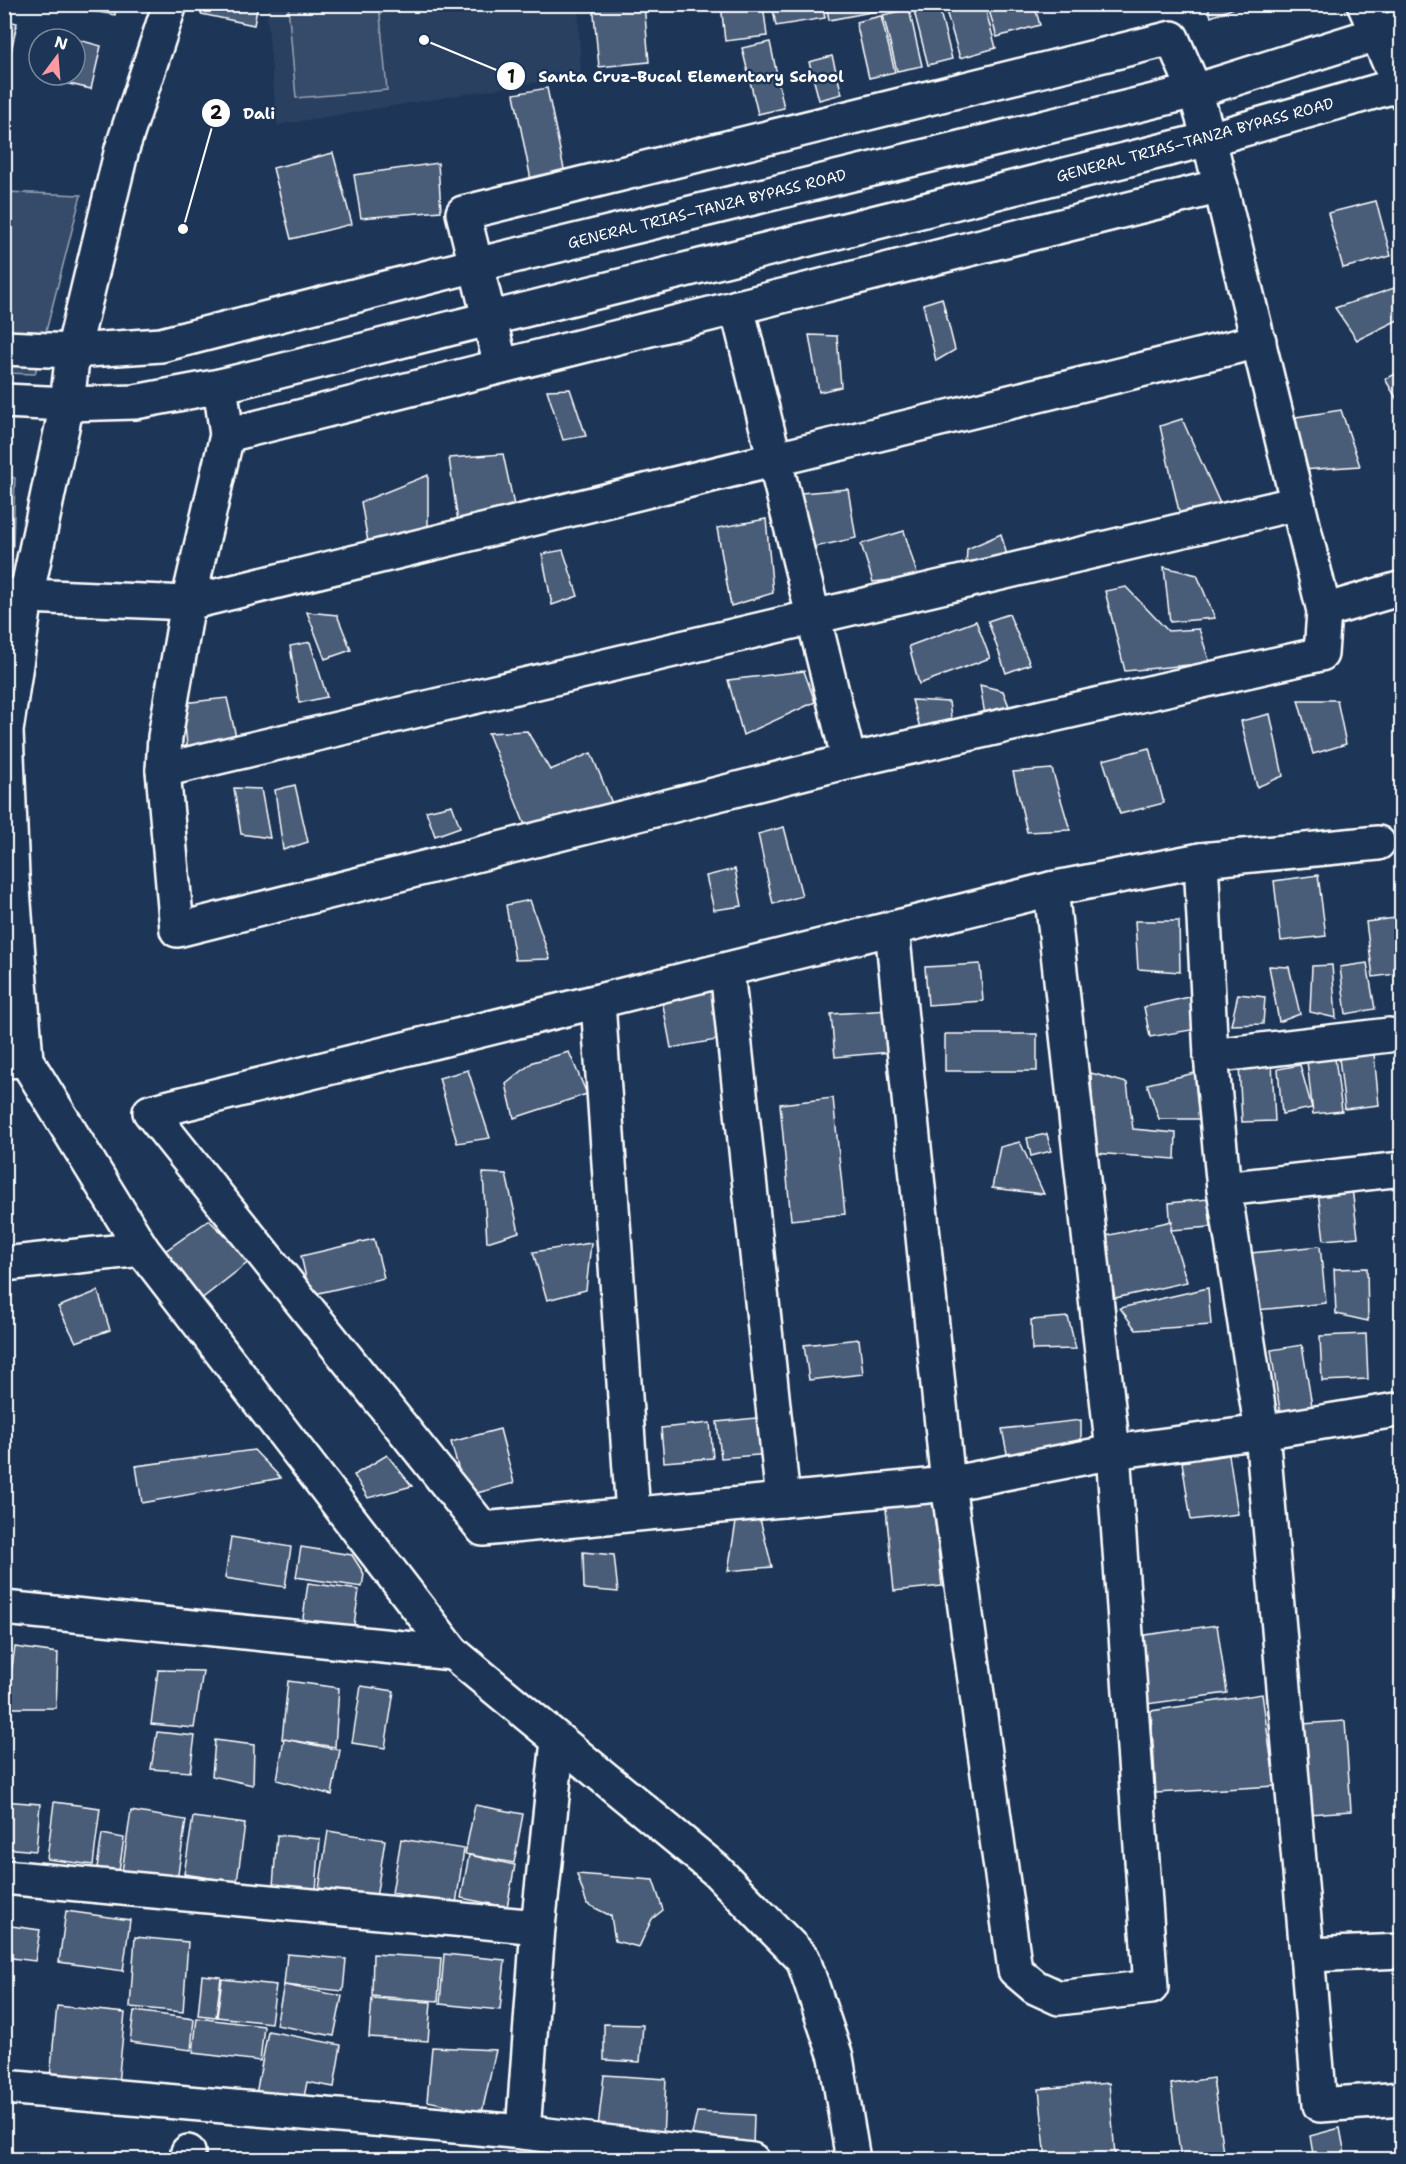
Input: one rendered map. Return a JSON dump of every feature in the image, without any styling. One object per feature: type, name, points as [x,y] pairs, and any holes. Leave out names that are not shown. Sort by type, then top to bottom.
[{"type":"street","points":[[170,4],[122,149],[73,351],[67,404],[15,596],[6,731],[12,876],[15,1060],[142,1249],[453,1653],[716,1869],[803,1959],[836,2057],[853,2160]]},
{"type":"street","points":[[1364,4],[1389,30],[1400,87]]},
{"type":"street","name":"GENERAL TRIAS–TANZA BYPASS ROAD","points":[[4,348],[73,351],[161,345],[476,265],[1196,91],[1389,30]]},
{"type":"street","points":[[220,386],[227,435],[188,603],[165,737],[163,770],[177,930],[849,761],[1322,654],[1324,611],[1221,186],[1196,91],[1172,38],[463,213],[501,366]]},
{"type":"street","name":"GENERAL TRIAS–TANZA BYPASS ROAD","points":[[4,401],[67,404],[135,402],[220,386],[1209,139],[1400,87]]},
{"type":"street","points":[[227,435],[1221,186]]},
{"type":"street","points":[[737,307],[849,761]]},
{"type":"street","points":[[15,596],[188,603],[1258,341]]},
{"type":"street","points":[[163,770],[1298,503]]},
{"type":"street","points":[[1324,611],[1401,588]]},
{"type":"street","points":[[1378,843],[1201,860],[1051,889],[150,1112],[483,1529],[948,1484],[1113,1452],[1262,1432],[1401,1408]]},
{"type":"street","points":[[1201,860],[1212,1056],[1224,1189],[1262,1432],[1320,2105],[1401,2099]]},
{"type":"street","points":[[892,929],[948,1484],[1015,1970],[1035,1988],[1059,1998],[1151,1987],[1113,1452],[1051,889]]},
{"type":"street","points":[[727,970],[783,1500]]},
{"type":"street","points":[[598,1002],[633,1514]]},
{"type":"street","points":[[1212,1056],[1389,1035]]},
{"type":"street","points":[[1224,1189],[1401,1169]]},
{"type":"street","points":[[4,1264],[142,1249]]},
{"type":"street","points":[[4,1608],[453,1653]]},
{"type":"street","points":[[523,2132],[538,1927],[558,1741]]},
{"type":"street","points":[[4,1877],[538,1927]]},
{"type":"street","points":[[1308,1955],[1401,1951]]},
{"type":"street","points":[[4,2087],[523,2132],[752,2160]]},
{"type":"shaded area","points":[[266,5],[578,5],[581,75],[277,125]]},
{"type":"shaded area","points":[[288,5],[379,5],[387,90],[296,98]]},
{"type":"shaded area","points":[[5,192],[81,195],[35,374],[5,373]]},
{"type":"shaded area","points":[[5,475],[15,478],[13,546],[5,585]]},
{"type":"building","points":[[81,4],[117,4],[115,15],[81,9]]},
{"type":"building","points":[[203,4],[258,4],[254,25],[201,14]]},
{"type":"building","points":[[398,4],[437,4],[399,11]]},
{"type":"building","points":[[593,4],[644,4],[649,62],[599,67]]},
{"type":"building","points":[[721,4],[763,4],[767,36],[725,41]]},
{"type":"building","points":[[772,4],[822,4],[825,18],[776,26]]},
{"type":"building","points":[[826,4],[876,4],[877,11],[829,20]]},
{"type":"building","points":[[938,4],[952,59],[928,65],[913,7]]},
{"type":"building","points":[[944,4],[984,4],[996,48],[960,58]]},
{"type":"building","points":[[987,4],[1034,4],[1040,25],[997,37]]},
{"type":"building","points":[[1207,4],[1244,4],[1211,17]]},
{"type":"building","points":[[909,9],[922,66],[897,71],[883,15]]},
{"type":"building","points":[[881,16],[895,72],[869,78],[856,22]]},
{"type":"building","points":[[4,20],[17,23],[9,61],[4,60]]},
{"type":"building","points":[[87,42],[101,46],[91,89],[82,87],[87,87]]},
{"type":"building","points":[[770,42],[784,108],[758,114],[742,48]]},
{"type":"building","points":[[832,56],[842,94],[819,100],[809,62]]},
{"type":"building","points":[[547,88],[565,174],[531,180],[514,94]]},
{"type":"building","points":[[333,153],[352,224],[291,239],[273,168]]},
{"type":"building","points":[[438,163],[441,211],[361,218],[354,175]]},
{"type":"building","points":[[1376,201],[1391,256],[1343,268],[1328,213]]},
{"type":"building","points":[[1394,288],[1402,294],[1402,318],[1357,340],[1335,308]]},
{"type":"building","points":[[942,298],[955,350],[936,361],[923,304]]},
{"type":"building","points":[[809,335],[837,336],[841,387],[819,392]]},
{"type":"building","points":[[1402,371],[1402,408],[1385,379]]},
{"type":"building","points":[[570,389],[586,436],[563,440],[547,390]]},
{"type":"building","points":[[1341,410],[1360,466],[1302,470],[1296,417]]},
{"type":"building","points":[[1182,419],[1222,508],[1180,516],[1160,426]]},
{"type":"building","points":[[503,454],[516,515],[459,529],[449,458]]},
{"type":"building","points":[[428,475],[428,533],[368,542],[361,502]]},
{"type":"building","points":[[848,489],[856,538],[805,549],[789,494]]},
{"type":"building","points":[[766,519],[773,593],[731,606],[717,528]]},
{"type":"building","points":[[904,531],[918,577],[873,582],[861,544]]},
{"type":"building","points":[[1001,534],[1010,566],[966,566],[967,549]]},
{"type":"building","points":[[563,550],[578,596],[552,605],[542,554]]},
{"type":"building","points":[[1164,567],[1197,575],[1215,618],[1170,622]]},
{"type":"building","points":[[1126,587],[1168,631],[1199,629],[1210,663],[1125,671],[1105,591]]},
{"type":"building","points":[[307,612],[337,615],[351,650],[325,659]]},
{"type":"building","points":[[1009,614],[1030,664],[1006,673],[988,621]]},
{"type":"building","points":[[976,621],[990,658],[919,684],[909,646]]},
{"type":"building","points":[[1402,623],[1402,634],[1395,626]]},
{"type":"building","points":[[310,642],[327,697],[299,703],[290,646]]},
{"type":"building","points":[[804,671],[815,702],[743,735],[728,680]]},
{"type":"building","points":[[980,685],[1003,691],[1018,729],[987,727]]},
{"type":"building","points":[[227,698],[238,745],[188,756],[183,703]]},
{"type":"building","points":[[912,700],[949,702],[954,742],[923,738]]},
{"type":"building","points":[[1298,700],[1337,700],[1346,744],[1313,754]]},
{"type":"building","points":[[1270,714],[1283,776],[1257,787],[1241,721]]},
{"type":"building","points":[[527,731],[550,770],[591,753],[613,806],[527,830],[488,733]]},
{"type":"building","points":[[1149,748],[1164,803],[1120,814],[1103,760]]},
{"type":"building","points":[[1052,769],[1070,830],[1027,832],[1013,772]]},
{"type":"building","points":[[295,785],[308,842],[283,850],[275,790]]},
{"type":"building","points":[[234,788],[261,789],[270,838],[241,834]]},
{"type":"building","points":[[452,805],[460,827],[435,836],[426,811]]},
{"type":"building","points":[[784,827],[802,896],[773,904],[758,834]]},
{"type":"building","points":[[735,869],[742,906],[714,910],[706,876]]},
{"type":"building","points":[[1318,875],[1326,936],[1281,941],[1274,881]]},
{"type":"building","points":[[530,900],[550,959],[515,960],[506,905]]},
{"type":"building","points":[[1402,917],[1402,973],[1373,977],[1366,922]]},
{"type":"building","points":[[1135,921],[1179,921],[1180,972],[1138,969]]},
{"type":"building","points":[[1367,963],[1375,1009],[1346,1014],[1340,967]]},
{"type":"building","points":[[980,964],[983,1001],[928,1005],[925,967]]},
{"type":"building","points":[[1332,965],[1336,1018],[1310,1012],[1312,966]]},
{"type":"building","points":[[1269,966],[1289,967],[1300,1014],[1279,1022]]},
{"type":"building","points":[[720,990],[728,1038],[671,1048],[662,1000]]},
{"type":"building","points":[[1238,994],[1265,997],[1263,1024],[1231,1025]]},
{"type":"building","points":[[1194,996],[1197,1029],[1150,1037],[1144,1007]]},
{"type":"building","points":[[888,1010],[891,1052],[835,1057],[831,1014]]},
{"type":"building","points":[[945,1034],[1037,1034],[1037,1071],[945,1071]]},
{"type":"building","points":[[569,1052],[587,1094],[514,1118],[506,1084],[533,1062]]},
{"type":"building","points":[[1374,1054],[1379,1105],[1345,1109],[1339,1058]]},
{"type":"building","points":[[1335,1058],[1342,1111],[1313,1114],[1307,1061]]},
{"type":"building","points":[[1272,1063],[1275,1121],[1242,1122],[1239,1065]]},
{"type":"building","points":[[1300,1065],[1312,1108],[1282,1114],[1278,1069]]},
{"type":"building","points":[[468,1070],[490,1138],[457,1143],[439,1078]]},
{"type":"building","points":[[1091,1073],[1127,1083],[1133,1129],[1176,1133],[1175,1159],[1094,1153]]},
{"type":"building","points":[[1195,1073],[1199,1119],[1159,1119],[1147,1084]]},
{"type":"building","points":[[833,1098],[845,1214],[791,1220],[780,1104]]},
{"type":"building","points":[[1047,1134],[1051,1151],[1031,1156],[1027,1138]]},
{"type":"building","points":[[1020,1142],[1044,1194],[992,1188],[1000,1147]]},
{"type":"building","points":[[483,1173],[506,1174],[519,1232],[487,1242]]},
{"type":"building","points":[[1351,1180],[1358,1237],[1324,1240],[1317,1184]]},
{"type":"building","points":[[1208,1199],[1211,1227],[1171,1230],[1169,1203]]},
{"type":"building","points":[[209,1220],[250,1261],[200,1300],[161,1254]]},
{"type":"building","points":[[1172,1221],[1171,1230],[1187,1282],[1115,1298],[1101,1237]]},
{"type":"building","points":[[374,1239],[384,1278],[310,1295],[301,1256]]},
{"type":"building","points":[[591,1243],[586,1290],[547,1300],[533,1252]]},
{"type":"building","points":[[1320,1246],[1326,1303],[1257,1310],[1251,1253]]},
{"type":"building","points":[[1367,1268],[1368,1321],[1336,1314],[1334,1269]]},
{"type":"building","points":[[1208,1288],[1211,1325],[1136,1330],[1120,1308]]},
{"type":"building","points":[[98,1291],[110,1330],[76,1342],[58,1307]]},
{"type":"building","points":[[1068,1317],[1076,1349],[1032,1350],[1031,1320]]},
{"type":"building","points":[[1366,1334],[1368,1379],[1322,1381],[1320,1336]]},
{"type":"building","points":[[859,1339],[863,1374],[809,1380],[804,1345]]},
{"type":"building","points":[[1302,1345],[1312,1406],[1280,1411],[1271,1350]]},
{"type":"building","points":[[766,1417],[770,1454],[721,1458],[717,1422]]},
{"type":"building","points":[[1081,1420],[1081,1450],[1009,1463],[1002,1429]]},
{"type":"building","points":[[710,1423],[713,1458],[664,1462],[661,1428]]},
{"type":"building","points":[[500,1429],[514,1483],[466,1496],[451,1442]]},
{"type":"building","points":[[254,1450],[281,1478],[142,1503],[136,1466]]},
{"type":"building","points":[[387,1455],[412,1486],[368,1498],[354,1475]]},
{"type":"building","points":[[1229,1455],[1238,1514],[1191,1520],[1182,1462]]},
{"type":"building","points":[[932,1494],[942,1586],[894,1591],[885,1499]]},
{"type":"building","points":[[760,1519],[772,1567],[728,1571],[736,1522]]},
{"type":"building","points":[[231,1537],[291,1547],[285,1587],[225,1578]]},
{"type":"building","points":[[301,1547],[352,1555],[364,1574],[362,1587],[296,1577]]},
{"type":"building","points":[[583,1552],[614,1555],[618,1592],[584,1589]]},
{"type":"building","points":[[308,1583],[359,1590],[353,1632],[302,1625]]},
{"type":"building","points":[[1217,1625],[1227,1693],[1147,1704],[1138,1636]]},
{"type":"building","points":[[15,1647],[58,1653],[56,1708],[6,1708]]},
{"type":"building","points":[[158,1670],[203,1671],[194,1728],[151,1724]]},
{"type":"building","points":[[288,1681],[339,1688],[335,1747],[282,1739]]},
{"type":"building","points":[[361,1686],[394,1691],[385,1748],[352,1743]]},
{"type":"building","points":[[1262,1694],[1275,1786],[1156,1793],[1151,1711]]},
{"type":"building","points":[[1345,1721],[1351,1811],[1309,1814],[1302,1724]]},
{"type":"building","points":[[157,1732],[195,1736],[190,1772],[151,1769]]},
{"type":"building","points":[[284,1739],[340,1750],[332,1795],[277,1780]]},
{"type":"building","points":[[215,1740],[254,1745],[253,1785],[212,1776]]},
{"type":"building","points":[[4,1801],[40,1804],[36,1851],[4,1848]]},
{"type":"building","points":[[54,1802],[100,1808],[93,1865],[47,1859]]},
{"type":"building","points":[[475,1805],[523,1814],[514,1863],[465,1854]]},
{"type":"building","points":[[131,1811],[186,1820],[177,1880],[122,1872]]},
{"type":"building","points":[[193,1817],[245,1824],[237,1882],[184,1874]]},
{"type":"building","points":[[328,1831],[385,1840],[376,1898],[319,1889]]},
{"type":"building","points":[[102,1834],[124,1838],[119,1871],[97,1868]]},
{"type":"building","points":[[277,1835],[320,1839],[316,1890],[273,1886]]},
{"type":"building","points":[[401,1839],[464,1849],[456,1904],[392,1893]]},
{"type":"building","points":[[469,1855],[515,1865],[507,1907],[461,1898]]},
{"type":"building","points":[[577,1874],[653,1880],[663,1910],[652,1919],[639,1947],[615,1941],[611,1916],[587,1904]]},
{"type":"building","points":[[66,1911],[130,1920],[123,1971],[59,1962]]},
{"type":"building","points":[[4,1925],[40,1930],[35,1961],[4,1957]]},
{"type":"building","points":[[135,1937],[188,1942],[183,2012],[130,2007]]},
{"type":"building","points":[[287,1954],[346,1959],[343,1991],[284,1985]]},
{"type":"building","points":[[373,1954],[441,1958],[438,2001],[372,1996]]},
{"type":"building","points":[[444,1954],[505,1960],[500,2010],[440,2004]]},
{"type":"building","points":[[202,1975],[221,1977],[216,2017],[198,2015]]},
{"type":"building","points":[[222,1979],[276,1985],[271,2023],[217,2017]]},
{"type":"building","points":[[284,1985],[342,1996],[334,2036],[276,2025]]},
{"type":"building","points":[[372,1998],[431,2002],[428,2041],[369,2037]]},
{"type":"building","points":[[57,2006],[125,2013],[118,2084],[50,2077]]},
{"type":"building","points":[[134,2011],[194,2019],[191,2050],[130,2042]]},
{"type":"building","points":[[197,2018],[264,2026],[260,2061],[193,2053]]},
{"type":"building","points":[[604,2024],[643,2025],[640,2062],[604,2060]]},
{"type":"building","points":[[268,2031],[341,2045],[334,2087],[307,2082],[303,2102],[256,2094]]},
{"type":"building","points":[[432,2047],[496,2050],[482,2112],[427,2101]]},
{"type":"building","points":[[604,2075],[666,2079],[663,2137],[598,2127]]},
{"type":"building","points":[[1213,2078],[1224,2160],[1181,2160],[1171,2084]]},
{"type":"building","points":[[1109,2083],[1115,2155],[1046,2160],[1039,2089]]},
{"type":"building","points":[[697,2112],[754,2115],[753,2147],[691,2139]]},
{"type":"building","points":[[1340,2128],[1346,2160],[1314,2160],[1310,2136]]},
{"type":"building","points":[[1115,2155],[1115,2160],[1068,2160]]},
{"type":"place","name":"Santa Cruz-Bucal Elementary School","points":[[424,40]]},
{"type":"place","name":"Dali","points":[[183,229]]}]
